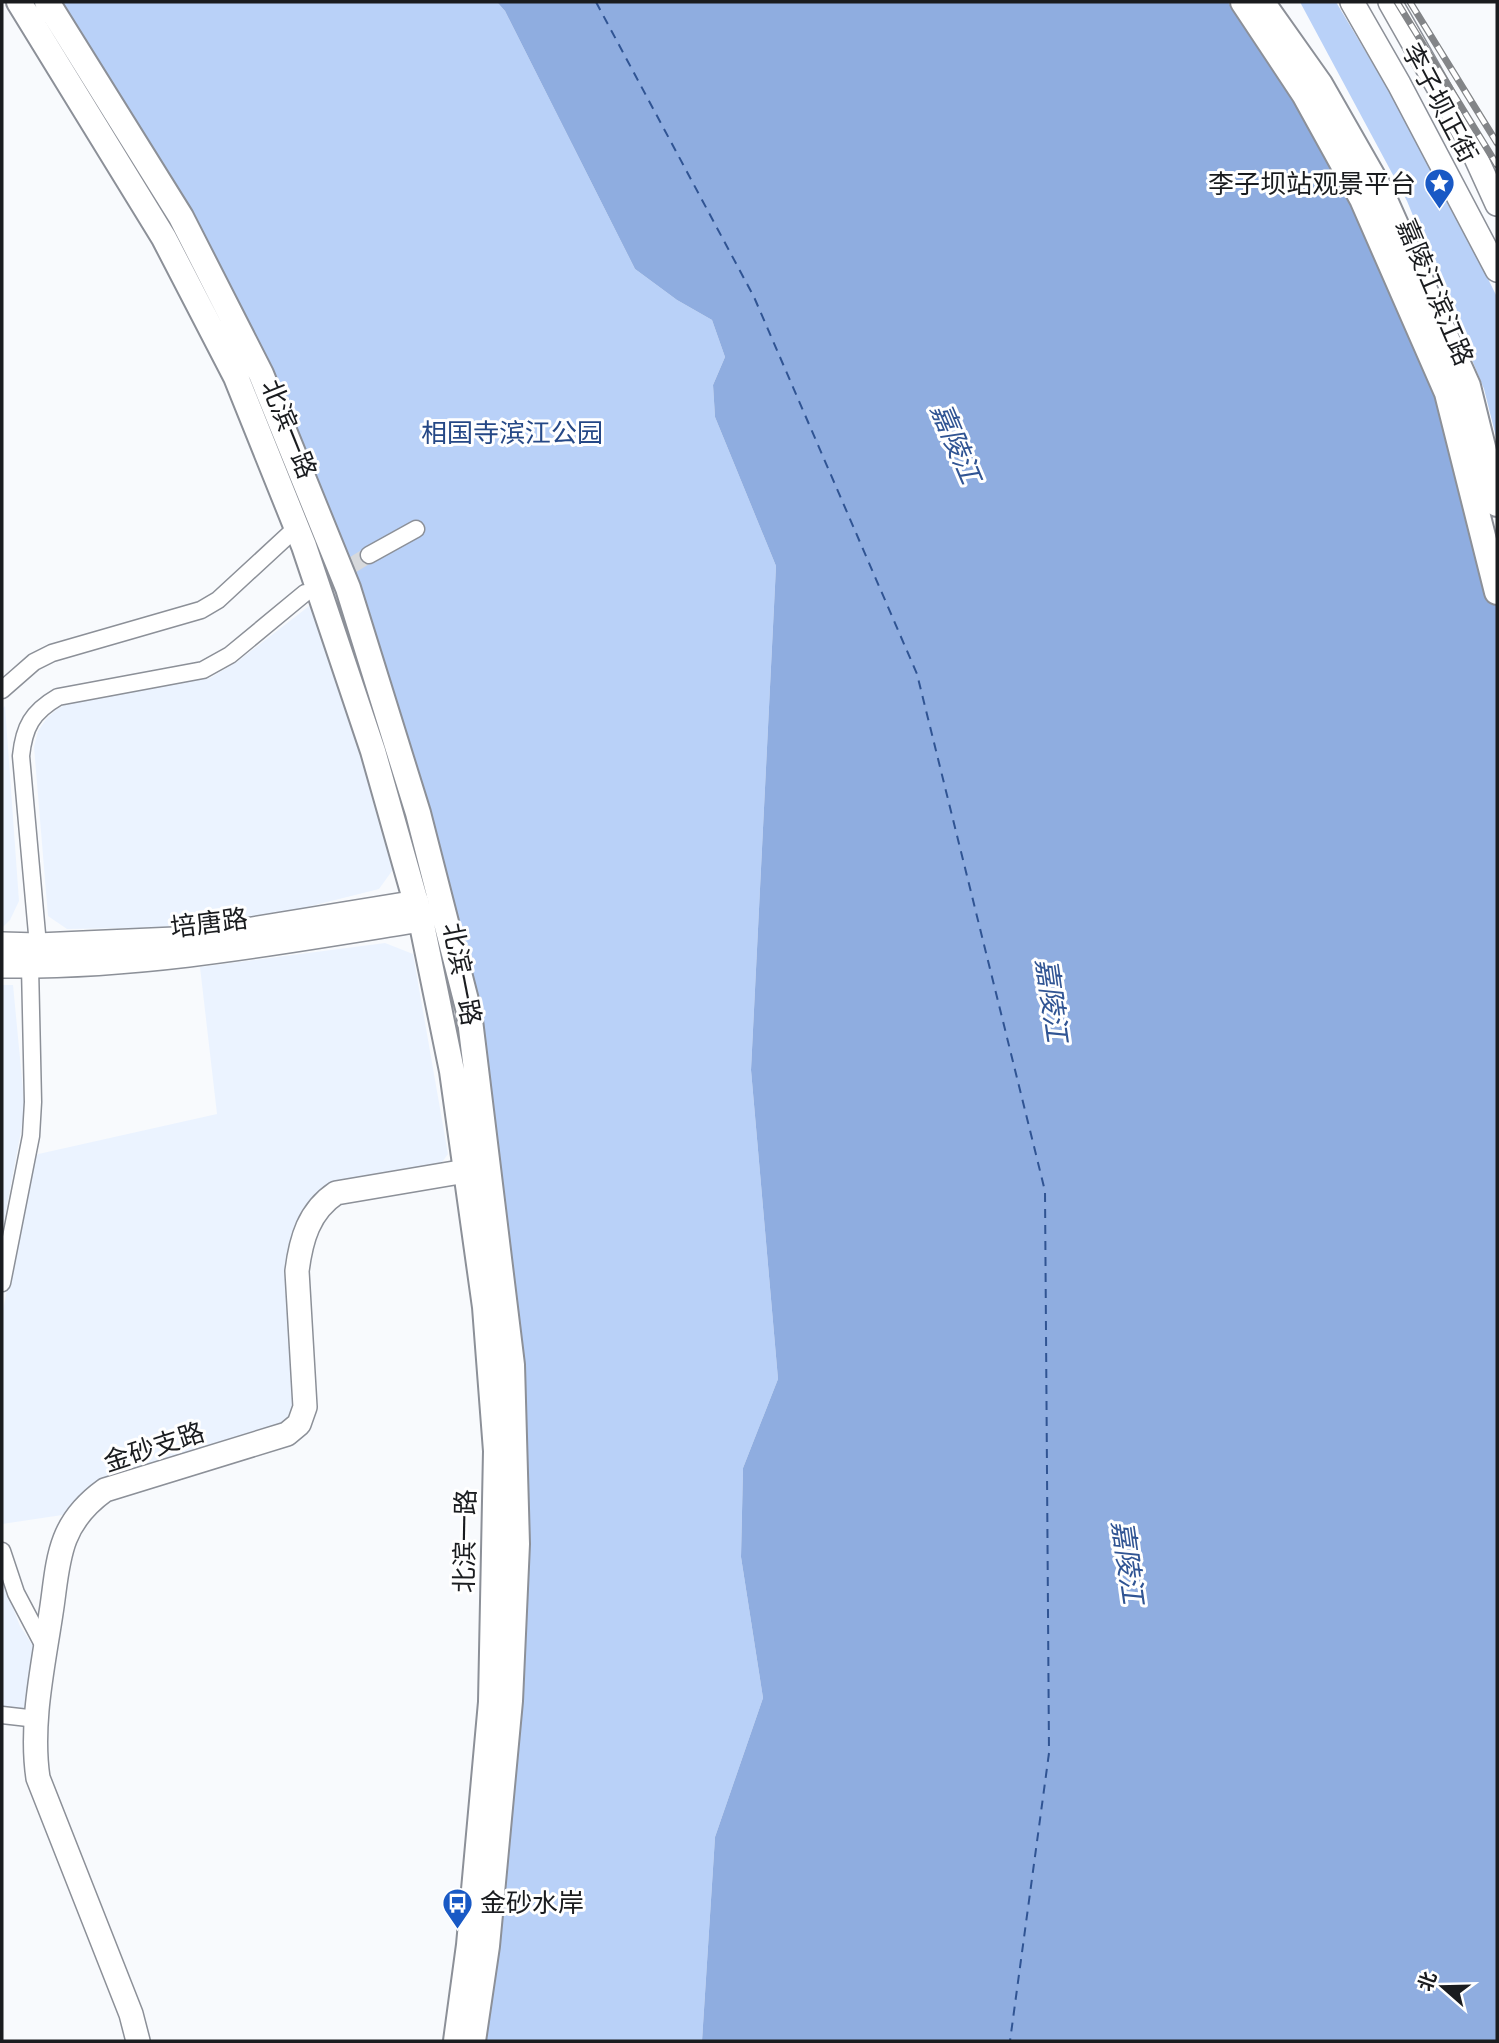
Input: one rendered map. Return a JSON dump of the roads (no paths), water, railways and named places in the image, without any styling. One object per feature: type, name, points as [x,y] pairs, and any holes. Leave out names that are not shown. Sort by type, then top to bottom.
[{"type":"main road","name":"北滨一路","points":[[19,2],[164,238],[236,377],[296,528],[373,751],[419,911],[452,1071],[485,1307],[495,1438],[491,1702],[469,1945],[456,2041]]},
{"type":"main road","name":"北滨一路","points":[[47,2],[181,217],[261,374],[348,587],[418,813],[469,1012],[512,1365],[517,1544],[510,1701],[487,1946],[473,2041]]},
{"type":"main road","name":"嘉陵江滨江路","points":[[1243,2],[1304,94],[1362,199],[1447,393],[1497,592]]},
{"type":"main road","name":"嘉陵江滨江路","points":[[1262,2],[1320,84],[1380,189],[1468,386],[1497,504]]},
{"type":"street","points":[[1277,2],[1320,84]]},
{"type":"street","name":"李子坝正街","points":[[1390,2],[1466,136],[1497,204]]},
{"type":"street","name":"李子坝正街","points":[[1354,4],[1497,270]]},
{"type":"street","points":[[2,690],[34,662],[52,653],[201,610],[218,600],[296,528]]},
{"type":"street","points":[[369,555],[416,529]]},
{"type":"street","points":[[2,1283],[31,1136],[33,1102],[34,955],[21,756],[23,737],[31,720],[43,706],[58,697],[203,670],[230,655],[305,593]]},
{"type":"street","name":"培唐路","points":[[2,966],[34,955],[419,911]]},
{"type":"street","name":"培唐路","points":[[2,944],[34,955]]},
{"type":"street","name":"金砂支路","points":[[138,2041],[131,2014],[38,1779],[34,1756],[46,1650],[65,1539],[76,1517],[91,1500],[105,1490],[287,1434],[299,1424],[305,1407],[297,1271],[299,1250],[308,1226],[323,1202],[336,1193],[466,1171]]},
{"type":"street","points":[[2,1551],[16,1593],[46,1650]]},
{"type":"street","points":[[2,1715],[37,1719]]},
{"type":"water","name":"嘉陵江","points":[[497,2],[1228,2],[1416,279],[1497,609],[1497,2041],[702,2041],[715,1837],[763,1698],[741,1557],[743,1468],[778,1379],[751,1070],[776,566],[715,417],[713,385],[725,357],[712,320],[677,300],[635,269],[505,11]]},
{"type":"tunnel","points":[[311,590],[369,555]]},
{"type":"railway","points":[[1397,2],[1497,165]]},
{"type":"railway","points":[[1410,2],[1497,143]]},
{"type":"place","name":"李子坝站观景平台","points":[[1439,211]]},
{"type":"place","name":"金砂水岸","points":[[457,1930]]},
{"type":"park label","name":"相国寺滨江公园","points":[[512,433]]}]
